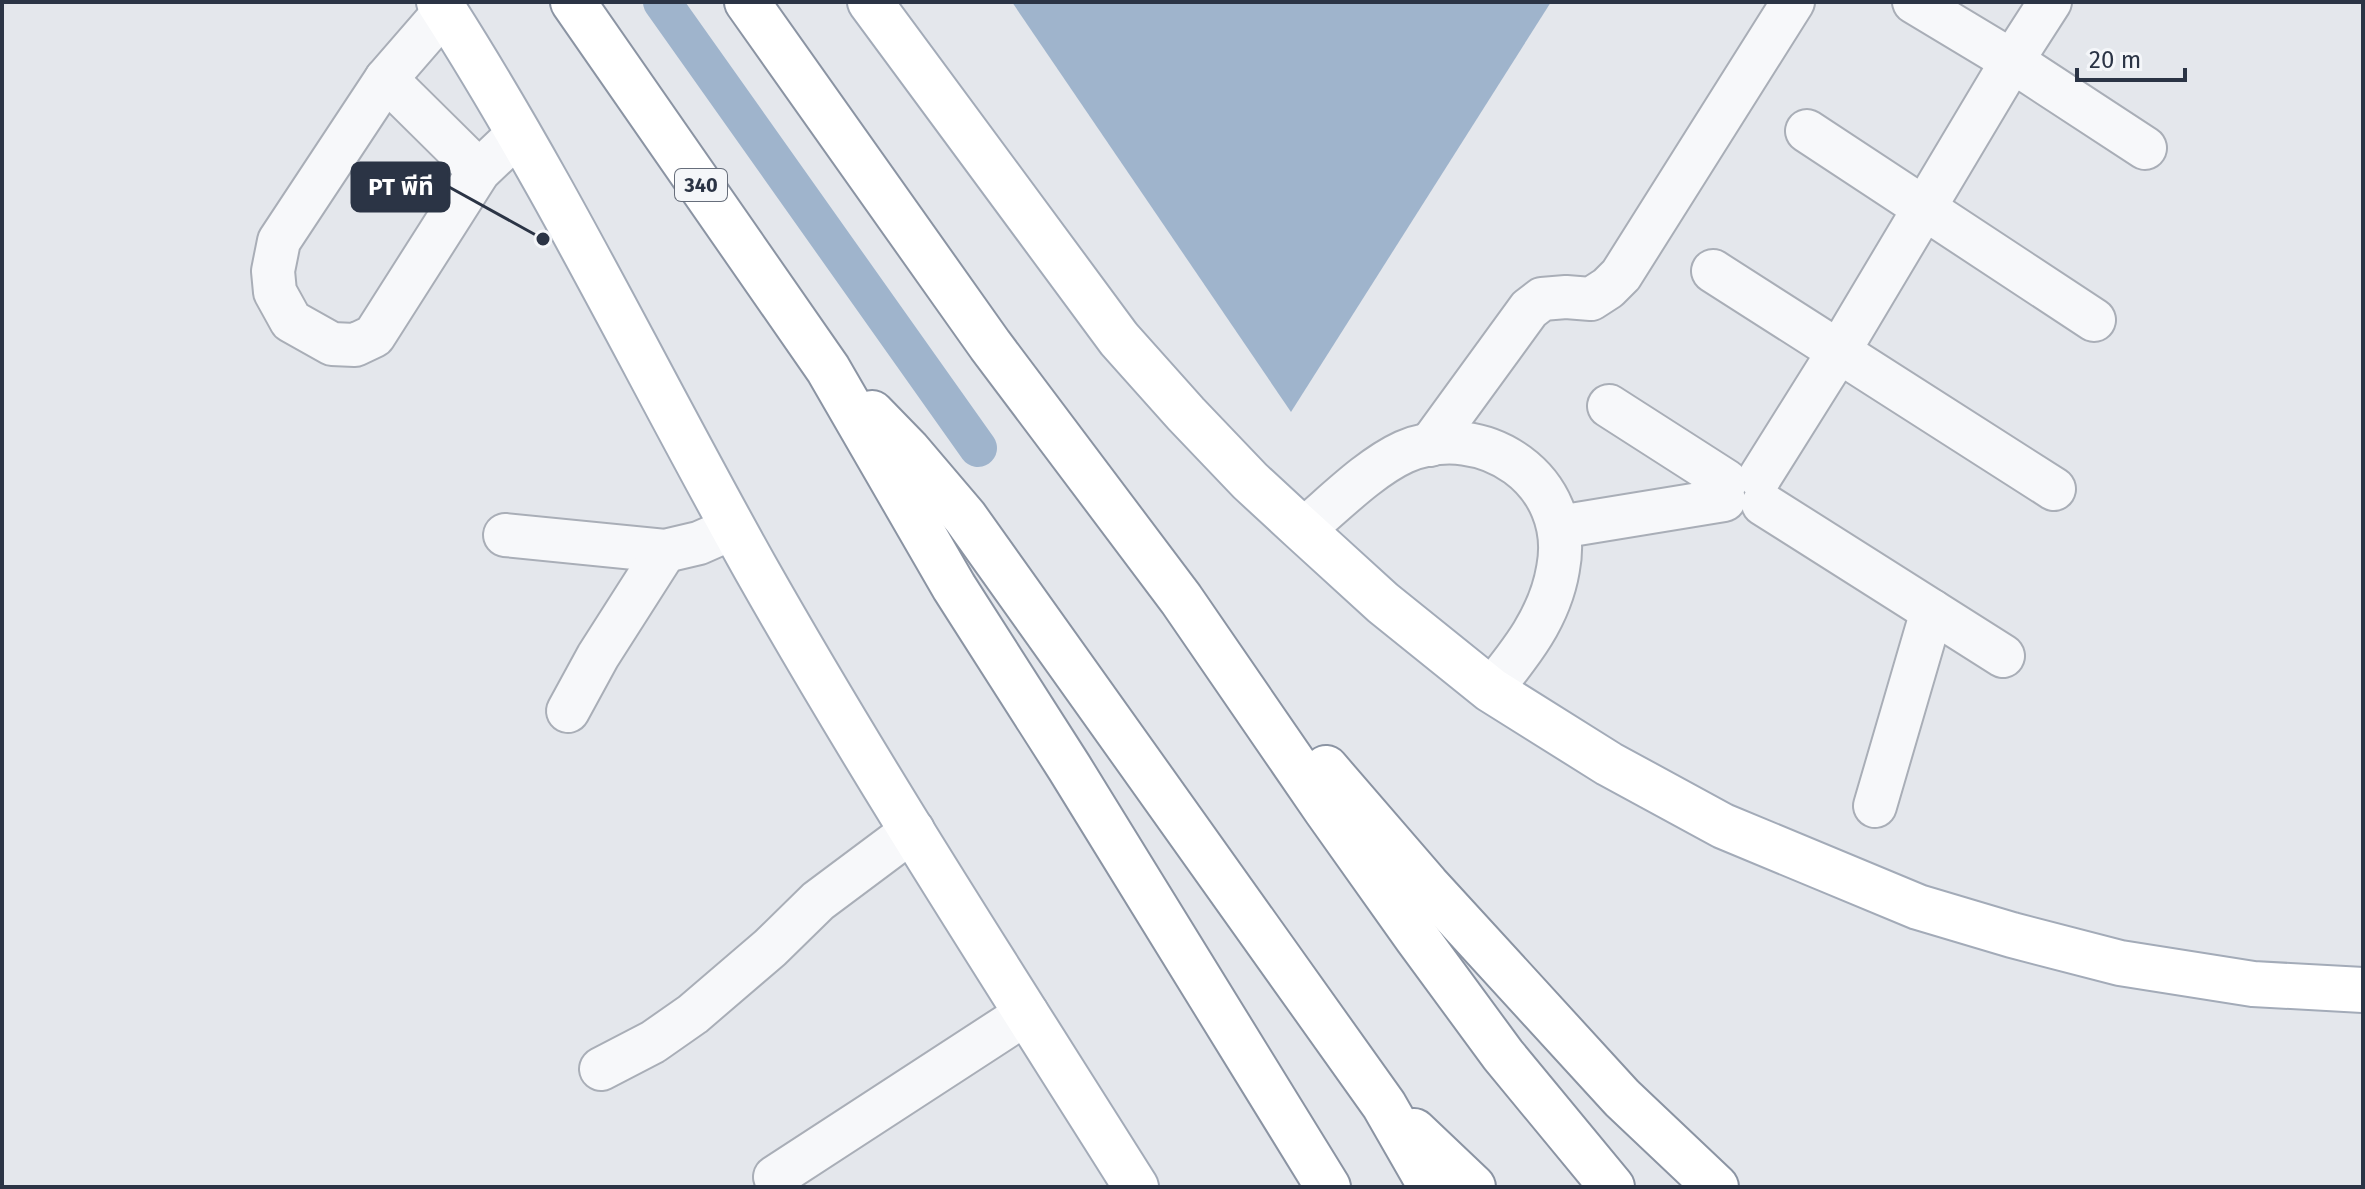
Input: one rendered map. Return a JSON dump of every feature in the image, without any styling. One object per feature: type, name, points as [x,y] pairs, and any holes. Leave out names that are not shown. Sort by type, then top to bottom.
[{"type":"main road","name":"340","points":[[573,2],[828,369]]},
{"type":"main road","points":[[747,2],[990,345],[1181,599],[1434,962],[1503,1055],[1612,1187]]},
{"type":"main road","points":[[870,2],[1119,339],[1240,470],[1303,530],[1383,603],[1491,690],[1609,764],[1723,826],[1918,907],[2120,963],[2253,984],[2363,990]]},
{"type":"main road","points":[[442,7],[519,133],[733,528],[818,677],[1136,1187]]},
{"type":"main road","points":[[828,369],[908,450],[965,517],[1384,1105],[1431,1187]]},
{"type":"main road","points":[[828,369],[954,587],[1328,1187]]},
{"type":"main road","points":[[1181,599],[1427,885],[1521,989],[1622,1098],[1716,1187]]},
{"type":"main road","points":[[1384,1105],[1473,1187]]},
{"type":"street","points":[[1430,445],[1529,309],[1542,299],[1591,299],[1621,275],[1793,2]]},
{"type":"street","points":[[1914,2],[2012,61],[2145,148]]},
{"type":"street","points":[[1559,527],[1744,490],[1839,351],[2050,2]]},
{"type":"street","points":[[442,7],[386,79],[279,241],[273,271],[275,292],[291,321],[332,344],[355,345],[374,336],[479,171],[519,133]]},
{"type":"street","points":[[386,79],[479,171]]},
{"type":"street","points":[[1807,131],[2094,320]]},
{"type":"street","points":[[1713,271],[2054,489]]},
{"type":"street","points":[[1609,406],[2003,656]]},
{"type":"street","points":[[1303,530],[1381,465],[1406,452],[1430,445],[1480,445],[1518,464],[1538,485],[1550,504],[1559,527],[1559,567],[1548,607],[1532,636],[1491,690]]},
{"type":"street","points":[[505,535],[665,551],[699,543],[733,528]]},
{"type":"street","points":[[568,711],[598,656],[665,551]]},
{"type":"street","points":[[1875,806],[1932,611]]},
{"type":"street","points":[[601,1069],[653,1042],[693,1014],[770,948],[818,901],[913,830]]},
{"type":"street","points":[[775,1177],[1027,1013]]},
{"type":"water","points":[[1012,2],[1551,2],[1291,412]]},
{"type":"waterway","points":[[662,2],[978,448]]},
{"type":"place","name":"PT พีที","points":[[543,239]]}]
